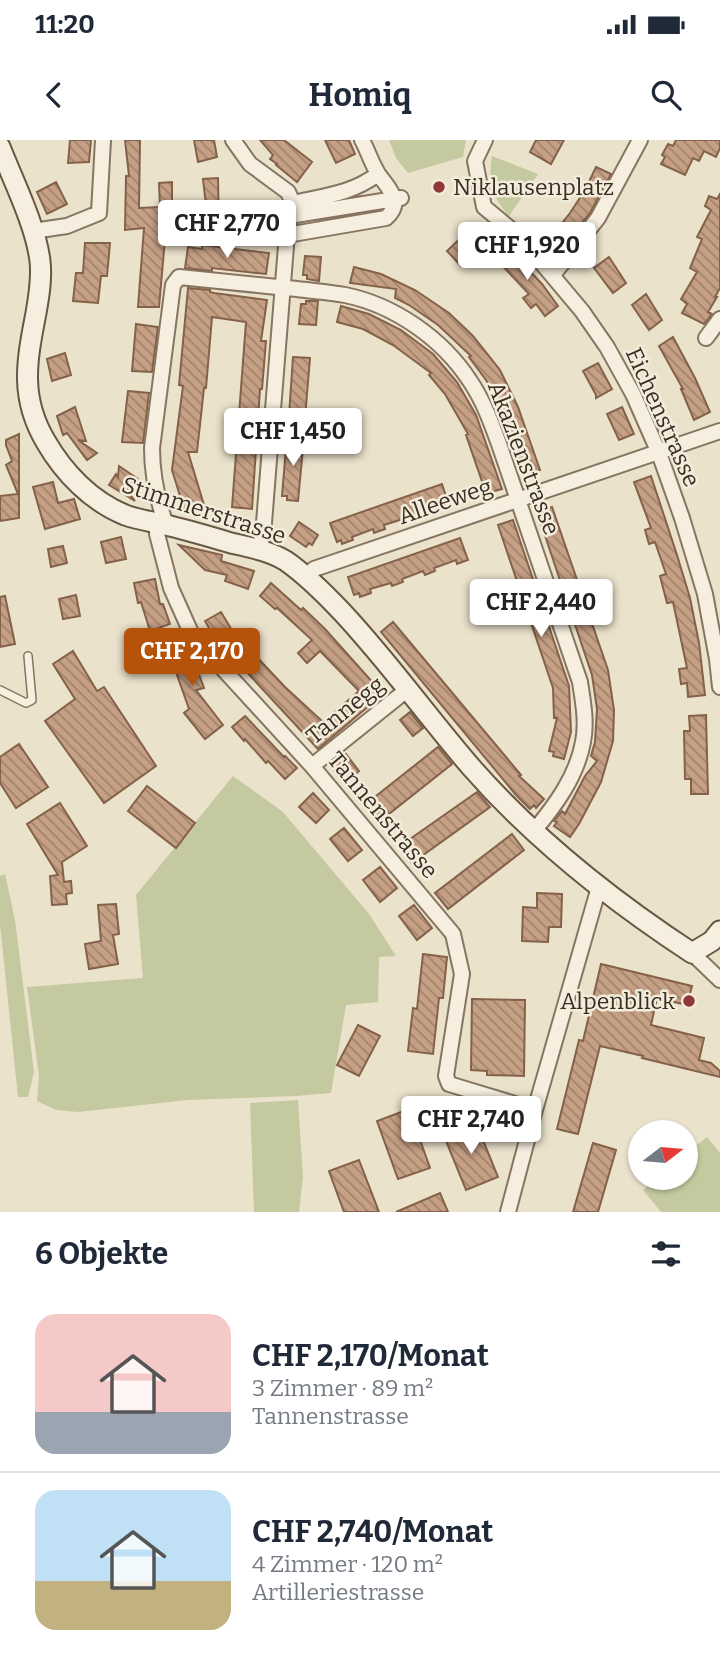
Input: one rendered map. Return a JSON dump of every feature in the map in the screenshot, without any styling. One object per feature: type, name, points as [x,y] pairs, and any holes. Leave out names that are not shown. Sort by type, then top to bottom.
[{"type":"street","points":[[33,231],[67,226],[99,213],[103,140]]},
{"type":"street","points":[[233,140],[250,164],[288,192],[291,209],[260,550]]},
{"type":"street","points":[[362,140],[378,174],[397,198]]},
{"type":"street","name":"Eichenstrasse","points":[[485,140],[475,161],[484,207],[519,236],[582,311],[607,347],[633,394],[659,453],[705,594],[720,687]]},
{"type":"street","points":[[553,275],[598,218],[640,140]]},
{"type":"street","name":"Stimmerstrasse","points":[[0,146],[33,231],[40,261],[40,286],[27,359],[27,388],[34,417],[45,441],[62,466],[86,491],[128,516],[260,550],[285,560],[365,636],[469,765],[533,832],[599,887],[692,953],[720,980]]},
{"type":"street","points":[[291,209],[346,192],[363,185],[378,174]]},
{"type":"street","points":[[291,209],[397,198]]},
{"type":"street","points":[[287,235],[386,218],[397,198]]},
{"type":"street","name":"Akazienstrasse","points":[[161,524],[152,469],[152,448],[173,285],[179,277],[345,295],[372,303],[421,329],[469,379],[486,408],[580,682],[585,712],[583,742],[574,771],[553,808],[533,832]]},
{"type":"street","points":[[706,338],[720,319]]},
{"type":"street","name":"Alleeweg","points":[[304,576],[314,569],[720,431]]},
{"type":"street","name":"Tannenstrasse","points":[[161,524],[157,534],[170,588],[192,635],[312,766],[453,934],[462,974],[446,1076],[449,1084],[535,1110]]},
{"type":"street","name":"Tannegg","points":[[312,766],[408,689]]},
{"type":"street","points":[[508,1212],[599,887]]},
{"type":"street","points":[[692,953],[712,941],[720,931]]},
{"type":"lane","points":[[0,690],[26,703],[32,700],[28,656]]},
{"type":"green space","points":[[389,140],[466,140],[463,157],[408,173],[396,158]]},
{"type":"green space","points":[[492,156],[538,174],[509,216],[498,202],[492,188]]},
{"type":"green space","points":[[233,776],[283,812],[369,914],[396,956],[379,957],[378,1002],[346,1005],[331,1093],[188,1100],[78,1112],[56,1110],[37,1101],[39,1076],[27,987],[143,978],[136,895]]},
{"type":"green space","points":[[5,874],[15,920],[34,1072],[28,1097],[18,1097],[0,924],[0,876]]},
{"type":"green space","points":[[298,1100],[303,1177],[299,1212],[254,1212],[250,1103]]},
{"type":"green space","points":[[707,1137],[720,1153],[720,1212],[661,1212],[643,1190],[698,1190],[698,1144]]},
{"type":"building","points":[[70,140],[91,140],[89,162],[68,163]]},
{"type":"building","points":[[125,140],[140,140],[139,208],[160,207],[159,183],[172,182],[172,228],[166,228],[159,307],[138,307],[144,228],[125,230],[126,176],[129,176]]},
{"type":"building","points":[[194,140],[214,140],[217,157],[198,162]]},
{"type":"building","points":[[260,140],[284,140],[312,162],[297,182],[270,159],[273,155]]},
{"type":"building","points":[[325,140],[349,140],[355,154],[336,163]]},
{"type":"building","points":[[536,140],[564,140],[551,164],[530,152]]},
{"type":"building","points":[[676,140],[720,140],[720,148],[716,157],[704,151],[699,161],[693,158],[685,175],[661,164],[668,144],[673,146]]},
{"type":"building","points":[[596,167],[611,174],[590,213],[559,251],[548,241],[585,190]]},
{"type":"building","points":[[218,178],[219,229],[201,228],[200,215],[207,214],[203,179]]},
{"type":"building","points":[[56,182],[67,204],[47,214],[37,192]]},
{"type":"building","points":[[720,194],[720,288],[708,312],[712,314],[704,324],[682,313],[687,304],[681,299],[697,272],[690,268],[702,239],[697,237],[711,210],[705,206],[709,196],[717,199]]},
{"type":"building","points":[[244,204],[273,204],[272,231],[244,230]]},
{"type":"building","points":[[467,232],[481,246],[461,266],[447,251]]},
{"type":"building","points":[[85,243],[110,243],[107,276],[101,276],[98,303],[73,301],[76,273],[83,273]]},
{"type":"building","points":[[202,245],[269,253],[266,274],[185,268],[188,247],[202,249]]},
{"type":"building","points":[[507,247],[542,284],[558,306],[545,316],[536,304],[531,308],[523,298],[529,294],[495,258]]},
{"type":"building","points":[[305,256],[321,257],[319,281],[307,279],[307,275],[303,275]]},
{"type":"building","points":[[609,257],[626,283],[613,293],[594,268]]},
{"type":"building","points":[[354,267],[381,274],[415,290],[449,313],[473,336],[500,370],[518,407],[540,470],[528,473],[527,470],[523,471],[503,413],[486,380],[469,357],[471,356],[438,325],[395,298],[396,289],[350,283]]},
{"type":"building","points":[[188,288],[267,300],[261,341],[266,341],[252,509],[232,507],[246,322],[212,317],[197,452],[188,452],[204,505],[185,512],[172,470],[183,386],[179,385]]},
{"type":"building","points":[[646,294],[662,320],[649,330],[632,305]]},
{"type":"building","points":[[306,301],[318,301],[316,325],[299,324],[301,304],[306,304]]},
{"type":"building","points":[[341,306],[369,314],[401,330],[433,354],[457,382],[476,415],[502,489],[491,492],[490,489],[485,490],[466,435],[468,434],[445,394],[429,375],[431,373],[393,345],[363,329],[337,322]]},
{"type":"building","points":[[136,324],[158,327],[152,372],[132,371]]},
{"type":"building","points":[[673,337],[710,412],[694,420],[683,389],[659,346]]},
{"type":"building","points":[[65,353],[71,375],[52,381],[47,359]]},
{"type":"building","points":[[293,357],[310,358],[305,418],[289,416]]},
{"type":"building","points":[[598,363],[612,389],[596,398],[583,371]]},
{"type":"building","points":[[128,391],[149,393],[143,443],[122,442]]},
{"type":"building","points":[[75,407],[86,441],[78,440],[97,453],[87,460],[67,433],[63,435],[57,416]]},
{"type":"building","points":[[622,407],[634,434],[619,440],[607,414]]},
{"type":"building","points":[[19,434],[19,518],[0,521],[0,496],[18,494],[6,465],[12,461],[6,440]]},
{"type":"building","points":[[287,436],[304,438],[298,501],[287,500],[287,496],[282,496]]},
{"type":"building","points":[[119,466],[138,479],[129,493],[135,501],[109,485],[116,474],[118,477]]},
{"type":"building","points":[[651,476],[690,598],[705,695],[688,697],[687,683],[681,684],[679,669],[687,668],[673,602],[667,603],[660,576],[666,574],[655,542],[649,544],[645,530],[651,528],[634,482]]},
{"type":"building","points":[[53,482],[58,503],[74,499],[80,519],[45,529],[33,487]]},
{"type":"building","points":[[442,484],[449,506],[416,513],[418,518],[407,522],[406,518],[384,525],[385,529],[374,533],[373,529],[342,544],[341,540],[337,542],[330,523]]},
{"type":"building","points":[[552,507],[608,670],[614,710],[613,741],[601,782],[570,837],[554,826],[557,822],[554,821],[562,811],[565,814],[585,776],[597,761],[591,756],[595,742],[597,709],[592,675],[537,512]]},
{"type":"building","points":[[513,520],[569,686],[571,732],[564,759],[553,756],[554,752],[549,751],[557,718],[554,718],[553,688],[498,525]]},
{"type":"building","points":[[299,522],[318,535],[312,545],[309,543],[306,547],[290,536]]},
{"type":"building","points":[[121,537],[126,559],[106,563],[101,542]]},
{"type":"building","points":[[460,538],[468,560],[457,564],[456,560],[434,568],[435,571],[425,575],[423,571],[392,586],[391,583],[370,589],[371,593],[360,597],[359,593],[354,595],[348,577]]},
{"type":"building","points":[[179,545],[222,555],[221,561],[254,571],[248,589],[225,581],[227,575],[205,570]]},
{"type":"building","points":[[63,546],[67,563],[51,567],[48,549]]},
{"type":"building","points":[[155,579],[160,604],[163,604],[170,624],[150,631],[141,602],[138,603],[134,583]]},
{"type":"building","points":[[271,583],[325,629],[383,694],[318,749],[229,653],[225,655],[205,621],[221,612],[248,657],[253,653],[323,722],[359,691],[320,651],[307,663],[298,653],[312,640],[260,596]]},
{"type":"building","points":[[76,595],[80,616],[63,619],[59,599]]},
{"type":"building","points":[[5,596],[15,644],[0,647],[0,597]]},
{"type":"building","points":[[393,622],[521,775],[519,776],[544,799],[536,808],[534,805],[530,809],[516,795],[381,632]]},
{"type":"building","points":[[175,634],[191,653],[204,688],[196,690],[223,725],[205,739],[184,713],[189,709],[176,672],[182,670],[161,646]]},
{"type":"building","points":[[73,651],[97,691],[104,687],[156,766],[104,803],[45,721],[75,699],[53,664]]},
{"type":"building","points":[[410,712],[423,728],[413,736],[400,720]]},
{"type":"building","points":[[706,715],[708,794],[691,794],[691,779],[685,779],[684,731],[690,731],[689,716]]},
{"type":"building","points":[[245,716],[297,768],[285,779],[232,727]]},
{"type":"building","points":[[19,744],[48,787],[16,808],[0,783],[0,757]]},
{"type":"building","points":[[438,747],[452,764],[380,821],[366,804]]},
{"type":"building","points":[[346,754],[359,771],[344,783],[331,766]]},
{"type":"building","points":[[147,786],[195,823],[176,848],[128,811]]},
{"type":"building","points":[[477,792],[490,807],[412,863],[400,846]]},
{"type":"building","points":[[313,793],[329,810],[316,823],[299,807]]},
{"type":"building","points":[[60,803],[87,846],[62,862],[64,882],[71,881],[72,893],[66,894],[67,904],[52,905],[50,876],[58,875],[27,824]]},
{"type":"building","points":[[344,828],[362,850],[348,861],[330,839]]},
{"type":"building","points":[[512,834],[524,850],[448,909],[435,893]]},
{"type":"building","points":[[380,867],[397,888],[380,902],[363,880]]},
{"type":"building","points":[[537,893],[562,894],[561,927],[549,927],[548,942],[522,941],[523,907],[537,908]]},
{"type":"building","points":[[116,904],[119,934],[113,935],[118,964],[89,969],[85,944],[101,941],[98,905]]},
{"type":"building","points":[[414,905],[432,928],[417,940],[399,916]]},
{"type":"building","points":[[423,954],[447,957],[433,1054],[408,1051],[413,1008],[417,1009]]},
{"type":"building","points":[[601,964],[692,986],[687,1005],[657,998],[651,1025],[704,1038],[699,1060],[711,1063],[720,1071],[720,1077],[600,1046],[578,1134],[557,1129],[579,1040],[583,1041]]},
{"type":"building","points":[[472,999],[525,1000],[524,1076],[487,1075],[487,1071],[471,1070]]},
{"type":"building","points":[[358,1025],[380,1036],[359,1076],[337,1065]]},
{"type":"building","points":[[409,1109],[430,1168],[398,1179],[377,1121]]},
{"type":"building","points":[[476,1123],[498,1177],[466,1190],[444,1136]]},
{"type":"building","points":[[593,1143],[616,1150],[598,1212],[573,1212]]},
{"type":"building","points":[[359,1160],[379,1212],[344,1212],[329,1171]]},
{"type":"building","points":[[440,1193],[448,1212],[396,1212]]},
{"type":"place","name":"Niklausenplatz","points":[[439,187]]},
{"type":"place","name":"Alpenblick","points":[[689,1001]]}]
